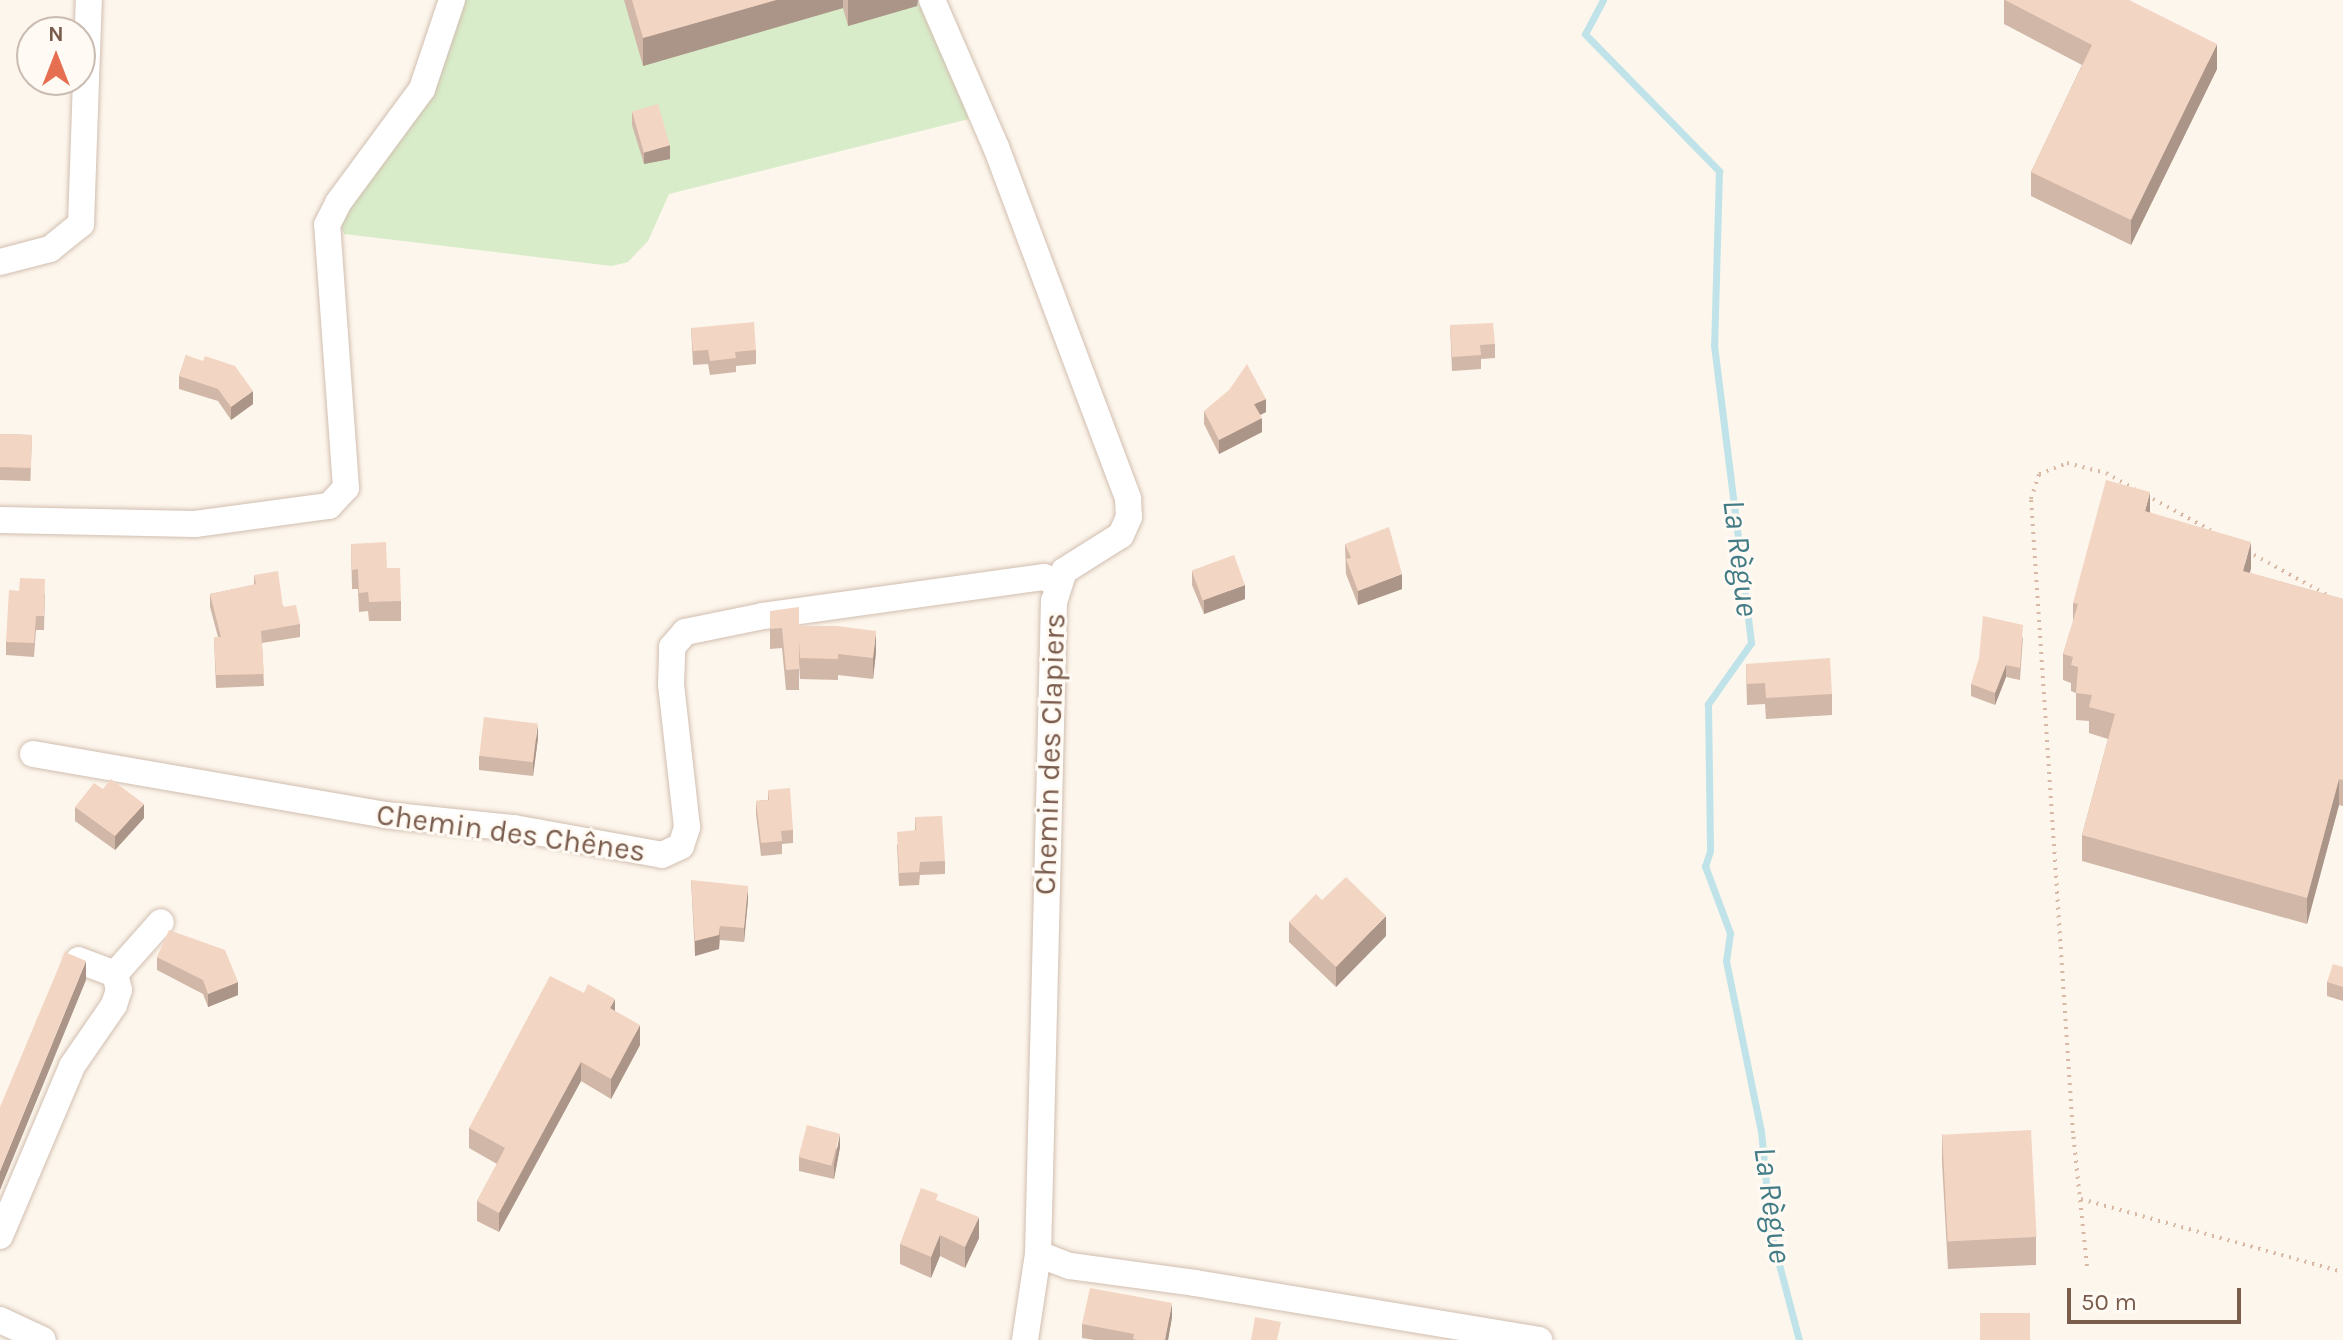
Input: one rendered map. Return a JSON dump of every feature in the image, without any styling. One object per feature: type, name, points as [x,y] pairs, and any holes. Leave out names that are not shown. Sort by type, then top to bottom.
[{"type":"street","points":[[0,262],[50,249],[81,224],[89,0]]},
{"type":"street","points":[[0,520],[195,524],[329,506],[346,488],[327,225],[338,203],[422,89],[452,0]]},
{"type":"street","name":"Chemin des Clapiers","points":[[932,0],[996,147],[1128,499],[1129,517],[1121,535],[1064,571],[1057,584],[1054,601],[1038,1254],[1025,1340]]},
{"type":"street","name":"Chemin des Chênes","points":[[33,754],[385,815],[514,828],[662,855],[681,846],[687,827],[671,685],[672,647],[685,632],[763,616],[1044,577],[1057,584]]},
{"type":"street","points":[[115,974],[161,922]]},
{"type":"street","points":[[79,960],[115,974]]},
{"type":"street","points":[[0,1236],[72,1066],[114,1005],[119,990],[115,974]]},
{"type":"street","points":[[1038,1254],[1070,1266],[1195,1283],[1539,1340]]},
{"type":"street","points":[[0,1320],[43,1340]]},
{"type":"path","points":[[2087,1266],[2073,1133],[2031,499],[2039,474],[2067,463],[2106,473],[2225,539]]},
{"type":"path","points":[[2239,546],[2330,597]]},
{"type":"path","points":[[2081,1199],[2343,1272]]},
{"type":"green space","points":[[446,0],[926,0],[969,119],[669,194],[648,241],[628,262],[612,266],[344,234],[330,202],[346,169],[420,82]]},
{"type":"building","points":[[632,0],[776,0],[643,38]]},
{"type":"building","points":[[2005,0],[2129,0],[2217,44],[2131,220],[2031,172],[2092,45]]},
{"type":"building","points":[[658,104],[670,145],[644,153],[632,111]]},
{"type":"building","points":[[754,322],[756,350],[735,352],[736,358],[710,361],[708,350],[693,351],[691,328]]},
{"type":"building","points":[[1493,323],[1495,344],[1480,345],[1481,355],[1452,357],[1450,325]]},
{"type":"building","points":[[186,355],[203,361],[205,356],[235,366],[253,391],[231,407],[218,389],[179,376]]},
{"type":"building","points":[[1247,364],[1266,399],[1254,404],[1262,418],[1219,440],[1204,411],[1229,390]]},
{"type":"building","points":[[0,434],[32,435],[31,468],[0,467]]},
{"type":"building","points":[[2106,480],[2150,492],[2145,511],[2251,542],[2243,571],[2343,599],[2343,780],[2339,779],[2307,898],[2082,835],[2115,714],[2089,707],[2092,695],[2076,693],[2078,667],[2071,665],[2073,657],[2063,654],[2078,604],[2073,603]]},
{"type":"building","points":[[1389,527],[1402,574],[1358,591],[1346,559],[1351,558],[1345,544]]},
{"type":"building","points":[[386,542],[387,568],[400,568],[401,601],[369,602],[368,592],[359,593],[358,569],[352,570],[351,544]]},
{"type":"building","points":[[1234,555],[1245,585],[1203,600],[1192,570]]},
{"type":"building","points":[[278,571],[283,607],[296,605],[300,624],[261,631],[264,674],[216,675],[214,637],[221,637],[210,594],[256,584],[254,575]]},
{"type":"building","points":[[20,578],[45,579],[44,616],[36,616],[34,643],[6,642],[9,590],[19,591]]},
{"type":"building","points":[[799,607],[799,626],[837,626],[876,631],[873,658],[838,654],[838,659],[800,658],[799,641],[799,669],[786,670],[782,628],[770,629],[770,611]]},
{"type":"building","points":[[1983,616],[2023,625],[2020,668],[2006,665],[1995,693],[1971,684],[1979,658]]},
{"type":"building","points":[[1830,658],[1832,694],[1766,698],[1765,683],[1747,684],[1746,664]]},
{"type":"building","points":[[484,717],[538,724],[533,762],[479,756]]},
{"type":"building","points":[[111,779],[144,804],[115,836],[75,807],[94,783],[103,789]]},
{"type":"building","points":[[790,788],[793,830],[781,831],[782,841],[761,843],[756,801],[769,800],[768,790]]},
{"type":"building","points":[[942,816],[945,861],[920,862],[919,872],[899,873],[897,832],[916,830],[915,817]]},
{"type":"building","points":[[1346,877],[1386,916],[1336,967],[1289,922],[1316,894],[1322,900]]},
{"type":"building","points":[[691,880],[748,886],[744,928],[720,926],[719,935],[695,941]]},
{"type":"building","points":[[169,930],[225,950],[238,982],[208,994],[203,980],[157,957]]},
{"type":"building","points":[[65,952],[86,961],[0,1171],[0,1107]]},
{"type":"building","points":[[2333,964],[2343,967],[2343,987],[2327,982]]},
{"type":"building","points":[[550,976],[584,993],[588,984],[615,999],[610,1008],[640,1025],[611,1079],[581,1062],[499,1213],[477,1201],[505,1148],[469,1128]]},
{"type":"building","points":[[807,1125],[840,1134],[831,1166],[798,1157]]},
{"type":"building","points":[[2031,1130],[2037,1237],[1948,1242],[1942,1135]]},
{"type":"building","points":[[921,1188],[938,1194],[936,1200],[979,1217],[965,1247],[940,1235],[931,1257],[900,1244]]},
{"type":"building","points":[[1090,1288],[1172,1303],[1165,1340],[1137,1340],[1133,1339],[1134,1334],[1082,1324]]},
{"type":"building","points":[[1980,1313],[2030,1313],[2030,1340],[1980,1340]]},
{"type":"building","points":[[1255,1317],[1281,1322],[1277,1340],[1251,1340]]},
{"type":"waterway","name":"La Règue","points":[[1603,0],[1585,34],[1719,171],[1714,345],[1751,643],[1708,704],[1710,851],[1705,866],[1730,933],[1726,961],[1761,1131],[1771,1234],[1799,1340]]}]
